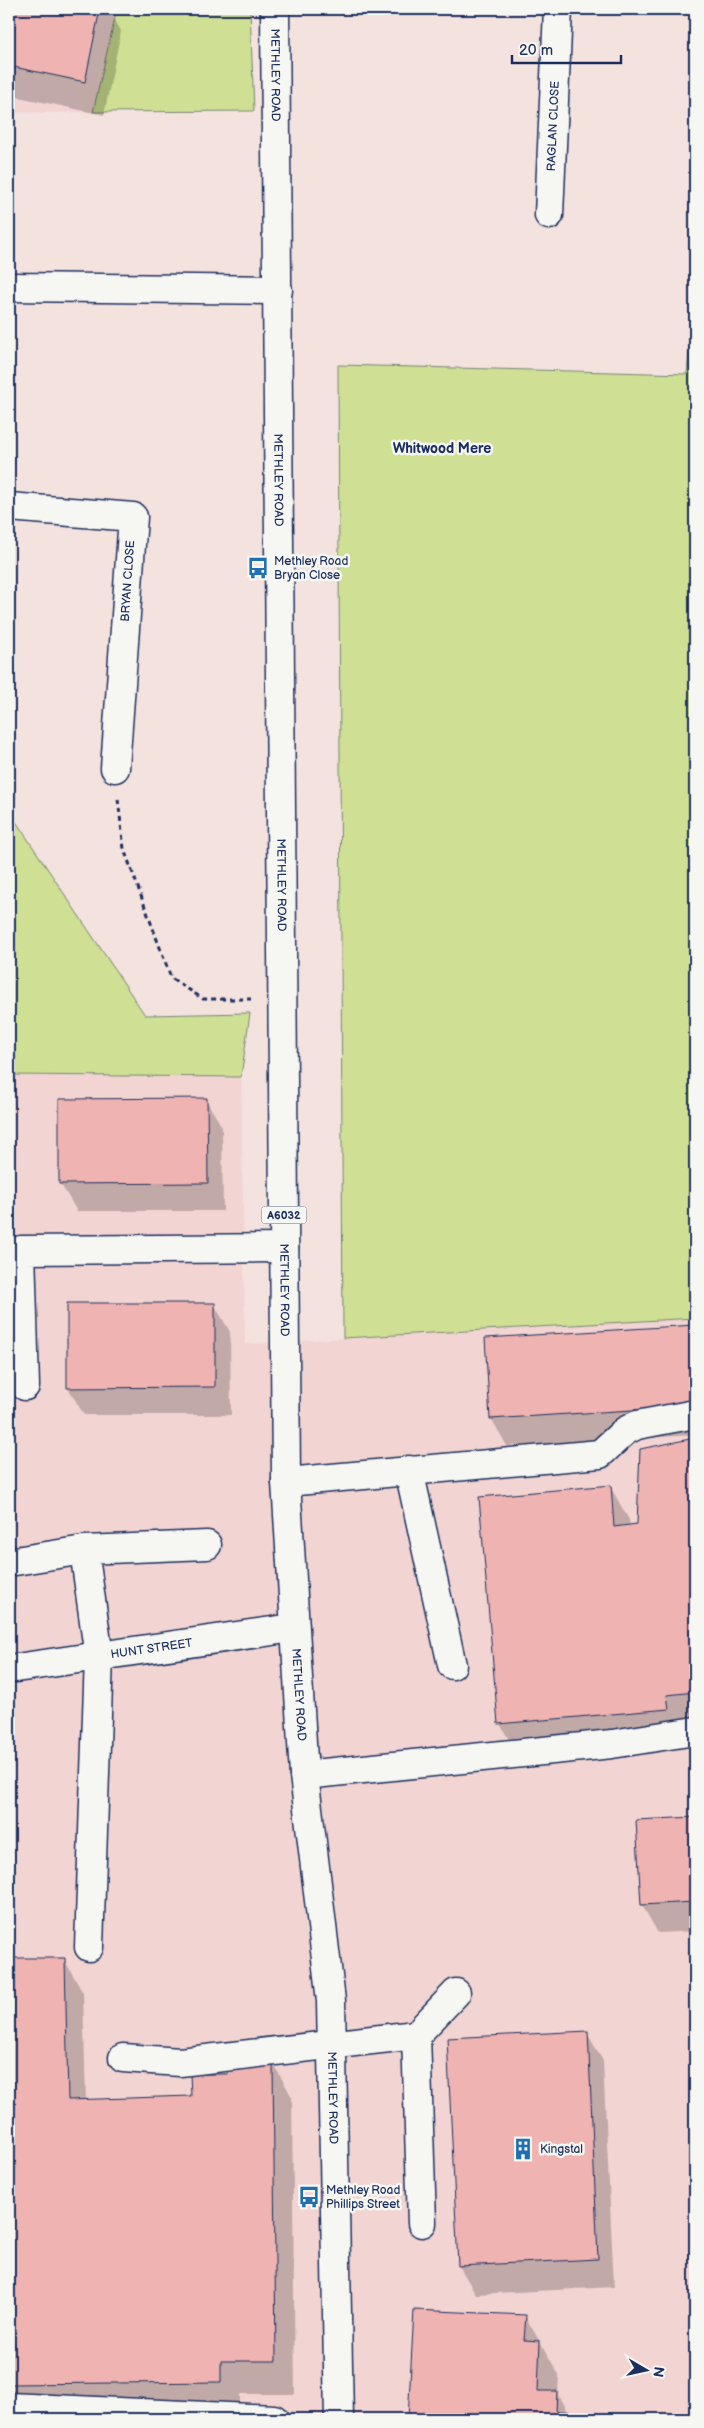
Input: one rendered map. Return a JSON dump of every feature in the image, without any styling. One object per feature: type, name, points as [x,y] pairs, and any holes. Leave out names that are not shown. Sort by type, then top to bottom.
[{"type":"main road","name":"METHLEY ROAD","points":[[275,9],[286,1482],[293,1628],[304,1775],[331,2001],[340,2419]]},
{"type":"main road","name":"RAGLAN CLOSE","points":[[549,215],[558,9]]},
{"type":"main road","points":[[9,287],[278,290]]},
{"type":"main road","name":"BRYAN CLOSE","points":[[9,507],[133,517],[115,768]]},
{"type":"main road","points":[[25,1386],[21,1250],[284,1248]]},
{"type":"main road","points":[[286,1482],[600,1454],[625,1431],[637,1425],[695,1414]]},
{"type":"main road","points":[[409,1470],[452,1665]]},
{"type":"main road","points":[[9,1562],[84,1550],[207,1545]]},
{"type":"main road","points":[[84,1550],[100,1658],[89,1947]]},
{"type":"main road","name":"HUNT STREET","points":[[9,1669],[100,1658],[293,1628]]},
{"type":"main road","points":[[304,1775],[612,1744],[695,1731]]},
{"type":"main road","points":[[123,2058],[180,2062],[416,2035],[456,1992]]},
{"type":"main road","points":[[416,2035],[422,2223]]},
{"type":"main road","points":[[9,2407],[274,2419]]},
{"type":"path","points":[[115,768],[124,849],[171,978],[203,999],[282,999]]},
{"type":"shaded area","points":[[9,9],[250,9],[254,111],[9,113]]},
{"type":"shaded area","points":[[9,1075],[241,1077],[245,1344],[695,1318],[695,2419],[9,2419]]},
{"type":"green space","points":[[117,9],[250,9],[254,111],[93,112]]},
{"type":"green space","points":[[695,279],[695,1318],[343,1338],[338,365],[687,374]]},
{"type":"green space","points":[[9,811],[145,1015],[250,1013],[241,1077],[9,1075]]},
{"type":"building","points":[[9,9],[100,9],[85,82],[9,66]]},
{"type":"building","points":[[207,1098],[208,1183],[59,1184],[59,1099]]},
{"type":"building","points":[[67,1303],[215,1303],[215,1387],[67,1388]]},
{"type":"building","points":[[695,1325],[695,1406],[490,1419],[485,1338]]},
{"type":"building","points":[[695,1438],[695,1692],[667,1695],[669,1709],[498,1724],[479,1497],[611,1485],[614,1527],[637,1524],[640,1449]]},
{"type":"building","points":[[695,1817],[695,1902],[641,1905],[636,1820]]},
{"type":"building","points":[[9,1958],[65,1958],[68,2100],[191,2096],[190,2074],[228,2074],[228,2062],[273,2062],[276,2361],[221,2361],[221,2382],[9,2384]]},
{"type":"building","name":"Kingstal","points":[[588,2031],[598,2259],[458,2266],[447,2038]]},
{"type":"building","points":[[414,2310],[526,2315],[524,2340],[540,2341],[538,2391],[557,2391],[556,2411],[608,2414],[608,2419],[408,2419]]},
{"type":"place","name":"Methley Road Bryan Close","points":[[258,568]]},
{"type":"place","name":"Kingstal","points":[[523,2149]]},
{"type":"place","name":"Methley Road Phillips Street","points":[[309,2197]]},
{"type":"district","name":"Whitwood Mere","points":[[442,448]]}]
